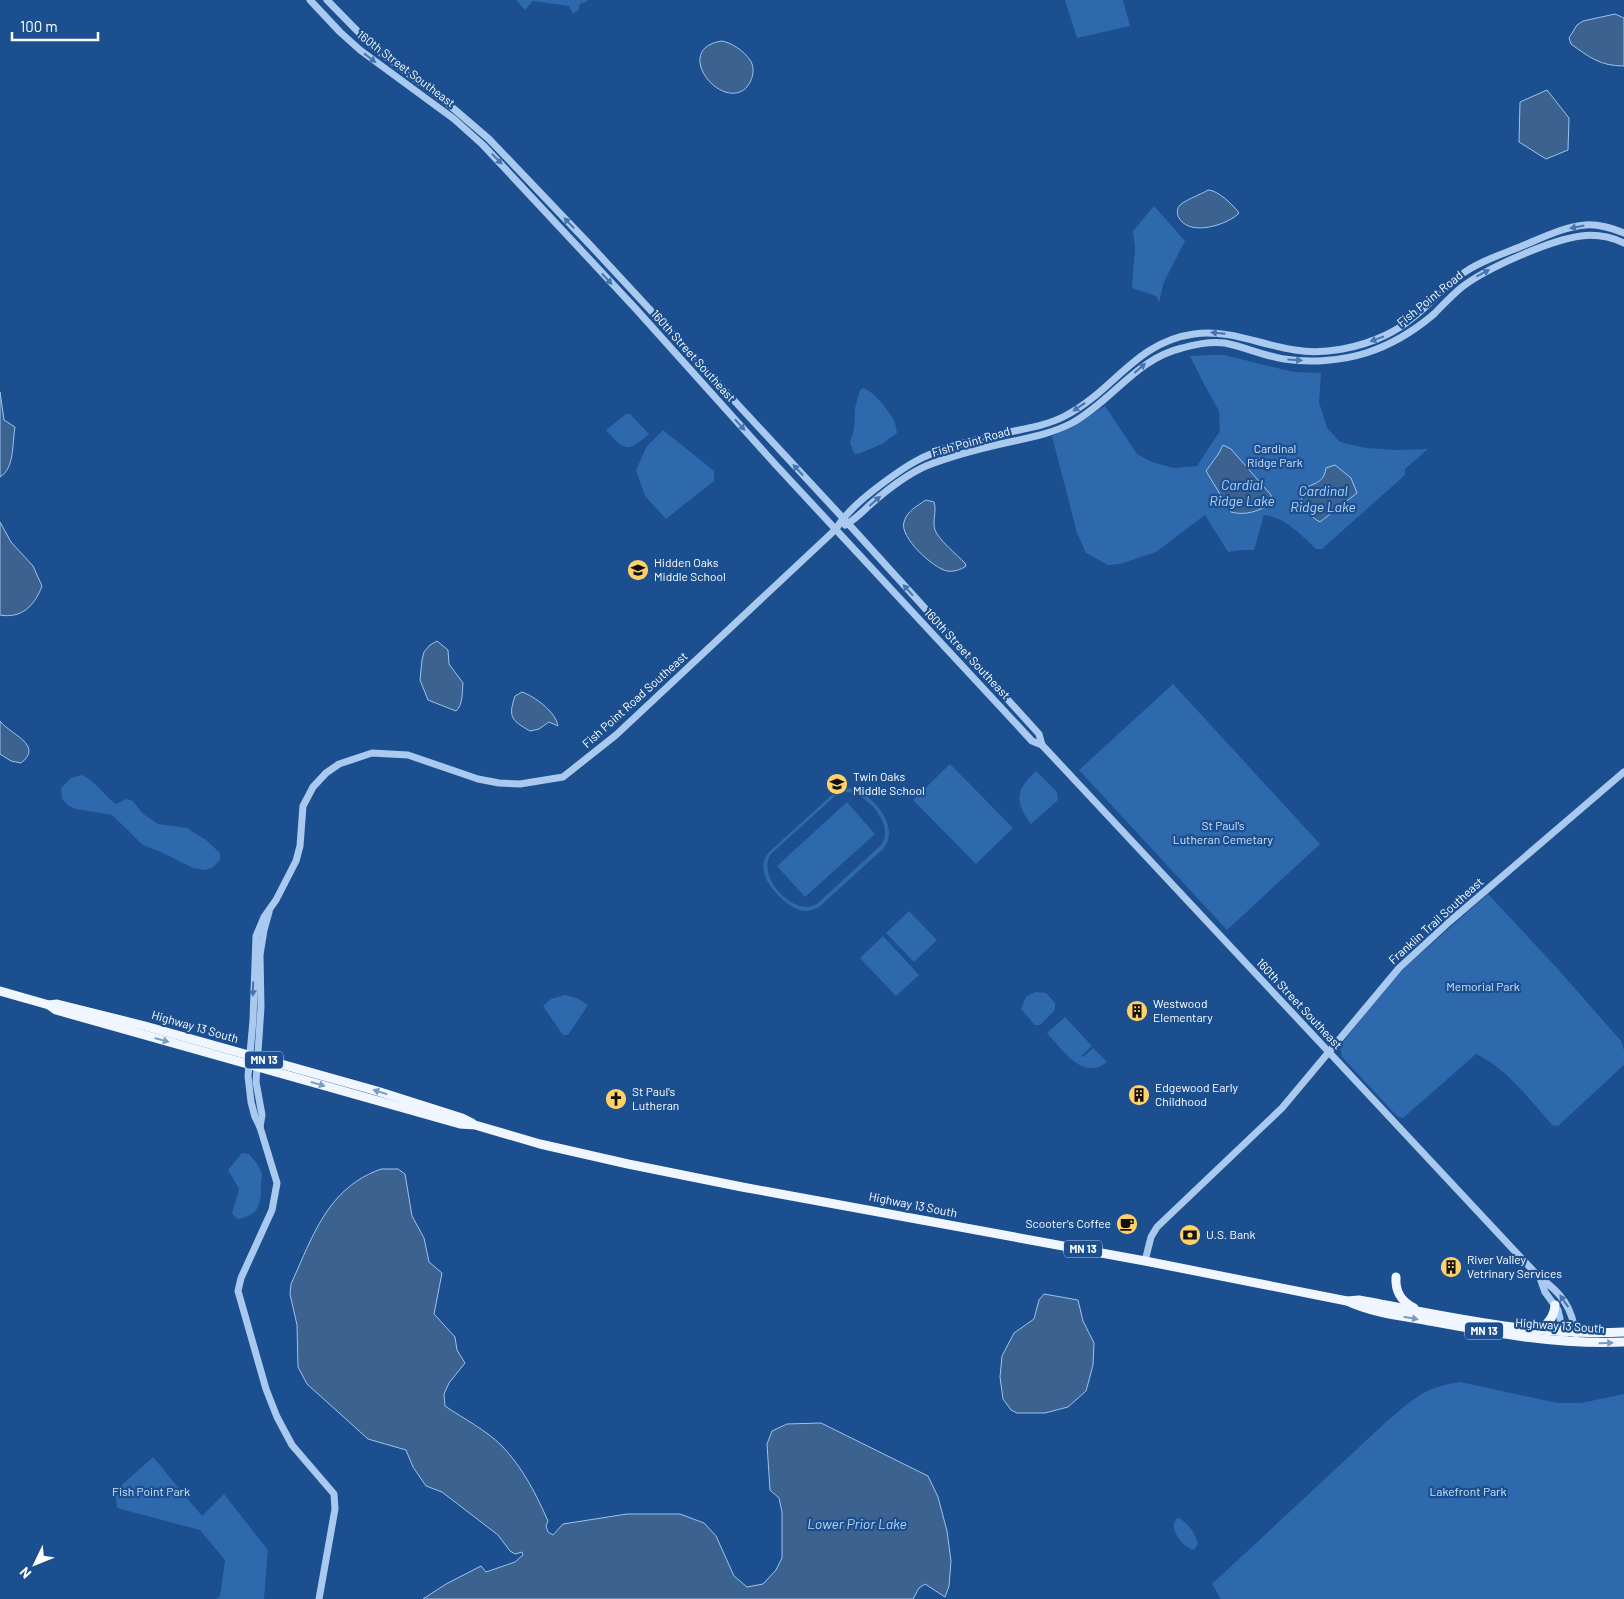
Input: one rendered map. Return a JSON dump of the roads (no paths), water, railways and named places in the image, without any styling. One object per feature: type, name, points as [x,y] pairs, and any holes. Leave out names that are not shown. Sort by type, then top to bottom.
[{"type":"main road","name":"Highway 13 South","points":[[0,991],[49,1005],[56,1010],[258,1062],[460,1124],[475,1125],[540,1144],[733,1185],[1145,1261],[1347,1301],[1357,1306],[1402,1316],[1496,1334],[1564,1337],[1576,1332],[1624,1332]]},
{"type":"main road","points":[[1396,1277],[1397,1292],[1408,1305],[1418,1311]]},
{"type":"main road","name":"Highway 13 South","points":[[1347,1301],[1360,1300],[1512,1328],[1534,1330],[1577,1342],[1624,1342]]},
{"type":"main road","points":[[1534,1330],[1543,1327],[1551,1320],[1555,1305]]},
{"type":"street","name":"160th Street Southeast","points":[[310,0],[360,50],[458,122],[483,145],[1032,741],[1042,745],[1540,1278],[1552,1286],[1568,1305],[1577,1342]]},
{"type":"street","name":"160th Street Southeast","points":[[327,0],[373,48],[448,103],[489,139],[592,246],[1040,734],[1042,745]]},
{"type":"street","name":"Fish Point Road","points":[[836,530],[842,518],[896,473],[929,455],[966,443],[1044,424],[1064,416],[1093,397],[1146,351],[1178,336],[1212,332],[1229,334],[1296,351],[1334,351],[1385,336],[1402,326],[1428,306],[1467,270],[1487,260],[1565,229],[1586,225],[1605,226],[1624,233]]},
{"type":"street","name":"Fish Point Road","points":[[836,530],[848,524],[885,492],[924,467],[972,451],[1042,434],[1068,425],[1097,407],[1148,361],[1162,354],[1180,348],[1216,342],[1283,359],[1346,358],[1388,344],[1408,333],[1433,314],[1467,283],[1492,268],[1565,240],[1581,236],[1606,237],[1624,243]]},
{"type":"street","name":"Fish Point Road Southeast","points":[[319,1599],[329,1534],[335,1509],[334,1494],[292,1444],[277,1417],[266,1389],[238,1291],[241,1278],[272,1210],[277,1183],[260,1127],[255,1117],[248,1076],[253,1020],[254,946],[258,927],[270,910],[296,860],[300,846],[303,806],[313,787],[326,773],[339,764],[372,753],[408,755],[478,779],[499,783],[520,784],[563,777],[616,735],[836,530]]},
{"type":"street","name":"Franklin Trail Southeast","points":[[1145,1261],[1150,1237],[1157,1227],[1276,1115],[1399,968],[1624,772]]},
{"type":"street","name":"Fish Point Road Southeast","points":[[260,1127],[262,1115],[256,1082],[261,1008],[260,955],[264,930],[270,910]]},
{"type":"street","name":"160th Street Southeast","points":[[1540,1278],[1544,1292],[1558,1310],[1564,1337]]},
{"type":"water","points":[[1615,14],[1624,18],[1624,66],[1601,62],[1589,57],[1571,44],[1569,38],[1577,25],[1583,21]]},
{"type":"water","points":[[722,41],[741,51],[752,64],[752,77],[742,91],[731,93],[721,90],[711,83],[704,74],[700,64],[701,54],[708,46]]},
{"type":"water","points":[[1547,90],[1569,118],[1568,150],[1546,159],[1519,142],[1520,102]]},
{"type":"water","points":[[1208,190],[1221,195],[1239,213],[1224,223],[1215,226],[1197,228],[1189,226],[1178,216],[1179,206]]},
{"type":"water","points":[[0,392],[4,420],[15,427],[11,461],[5,473],[0,477]]},
{"type":"water","name":"Cardial Ridge Lake","points":[[1223,445],[1231,449],[1271,495],[1272,503],[1252,512],[1231,512],[1206,471]]},
{"type":"water","name":"Cardinal Ridge Lake","points":[[1335,465],[1351,478],[1357,493],[1320,522],[1309,513],[1299,493],[1319,481],[1326,468]]},
{"type":"water","points":[[926,500],[934,502],[934,527],[937,534],[965,563],[966,566],[959,570],[947,571],[941,569],[918,551],[907,536],[904,528],[905,518],[913,509]]},
{"type":"water","points":[[0,522],[11,542],[33,566],[42,586],[36,599],[27,609],[21,613],[8,616],[0,615]]},
{"type":"water","points":[[437,641],[448,650],[449,664],[463,683],[461,702],[456,711],[428,700],[420,680],[424,652]]},
{"type":"water","points":[[522,692],[544,705],[553,715],[558,726],[549,722],[539,729],[530,731],[515,721],[512,713],[513,703],[515,696]]},
{"type":"water","points":[[0,721],[27,745],[29,751],[27,757],[21,763],[11,761],[0,754]]},
{"type":"water","name":"Lower Prior Lake","points":[[381,1169],[398,1169],[405,1174],[412,1216],[424,1238],[429,1262],[442,1273],[434,1314],[455,1337],[457,1350],[465,1363],[449,1383],[444,1394],[445,1406],[489,1435],[510,1454],[523,1472],[539,1501],[548,1521],[546,1526],[548,1532],[553,1535],[563,1524],[627,1514],[680,1514],[704,1523],[716,1536],[734,1576],[747,1587],[763,1584],[776,1570],[782,1558],[782,1512],[779,1498],[770,1490],[767,1444],[772,1431],[787,1424],[821,1423],[928,1476],[938,1497],[947,1531],[951,1561],[949,1586],[945,1597],[925,1584],[919,1588],[913,1599],[423,1599],[446,1584],[481,1566],[486,1572],[515,1562],[523,1555],[522,1552],[515,1554],[510,1551],[498,1535],[442,1492],[426,1486],[413,1467],[406,1450],[368,1439],[307,1384],[298,1367],[297,1325],[290,1294],[291,1284],[317,1227],[334,1202],[357,1181]]},
{"type":"water","points":[[1044,1294],[1078,1300],[1083,1321],[1094,1343],[1093,1365],[1086,1391],[1068,1407],[1045,1413],[1017,1413],[1011,1410],[1003,1399],[1000,1377],[1002,1356],[1014,1333],[1034,1319],[1039,1300]]},
{"type":"place","name":"Hidden Oaks Middle School","points":[[638,570]]},
{"type":"place","name":"Twin Oaks Middle School","points":[[837,784]]},
{"type":"place","name":"Westwood Elementary","points":[[1137,1011]]},
{"type":"place","name":"Edgewood Early Childhood","points":[[1139,1095]]},
{"type":"place","name":"St Paul's Lutheran","points":[[616,1099]]},
{"type":"place","name":"Scooter's Coffee","points":[[1127,1224]]},
{"type":"place","name":"U.S. Bank","points":[[1190,1235]]},
{"type":"place","name":"River Valley Vetrinary Services","points":[[1451,1267]]},
{"type":"park label","name":"Cardinal Ridge Park","points":[[1275,456]]},
{"type":"park label","name":"St Paul's Lutheran Cemetary","points":[[1223,833]]},
{"type":"park label","name":"Memorial Park","points":[[1483,987]]},
{"type":"park label","name":"Fish Point Park","points":[[151,1492]]},
{"type":"park label","name":"Lakefront Park","points":[[1468,1492]]}]
